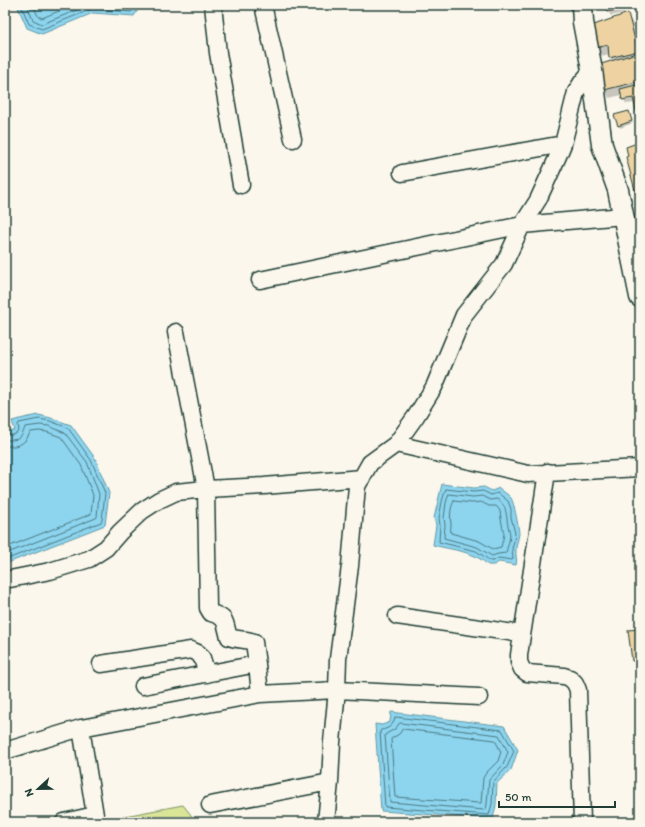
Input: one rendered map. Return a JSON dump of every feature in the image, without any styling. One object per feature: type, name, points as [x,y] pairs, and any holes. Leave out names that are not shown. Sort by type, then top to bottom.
[{"type":"street","points":[[213,5],[218,53],[241,184]]},
{"type":"street","points":[[263,5],[294,139]]},
{"type":"street","points":[[582,5],[583,22],[592,70],[602,145],[618,190],[638,275],[640,297]]},
{"type":"street","points":[[326,822],[337,690],[338,659],[350,566],[357,486],[370,463],[396,444],[434,388],[464,315],[504,264],[522,225],[538,200],[563,144],[576,92],[592,70]]},
{"type":"street","points":[[402,173],[563,144]]},
{"type":"street","points":[[260,280],[522,225],[623,216]]},
{"type":"street","points":[[176,332],[206,489],[208,608],[211,613],[222,617],[225,620],[229,637],[254,642],[260,694]]},
{"type":"street","points":[[396,444],[528,474],[640,468]]},
{"type":"street","points":[[547,472],[519,662],[522,669],[527,673],[564,676],[570,678],[575,683],[578,690],[582,822]]},
{"type":"street","points":[[5,580],[50,571],[88,559],[106,548],[142,511],[159,500],[176,492],[362,478]]},
{"type":"street","points":[[397,616],[522,634]]},
{"type":"street","points":[[101,664],[191,650],[198,653],[202,658],[207,674]]},
{"type":"street","points":[[144,686],[257,664]]},
{"type":"street","points":[[5,751],[81,728],[260,694],[337,690],[480,697]]},
{"type":"street","points":[[64,822],[94,815],[81,728]]},
{"type":"street","points":[[210,805],[330,782]]},
{"type":"green space","points":[[183,805],[191,815],[193,822],[99,822],[114,818]]},
{"type":"water","points":[[17,5],[141,5],[134,16],[93,13],[42,34],[27,28]]},
{"type":"water","points":[[39,415],[71,425],[95,458],[109,493],[105,525],[5,564],[5,431],[15,431],[12,421]]},
{"type":"water","points":[[442,484],[474,488],[484,487],[492,491],[499,488],[510,497],[514,505],[519,531],[516,548],[516,565],[499,562],[494,565],[488,565],[482,560],[469,554],[433,545],[436,525],[434,518]]},
{"type":"water","points":[[391,712],[504,726],[518,750],[511,770],[497,783],[496,805],[493,819],[381,811],[375,724],[382,725],[390,722]]},
{"type":"building","points":[[605,5],[622,5],[623,8],[607,12]]},
{"type":"building","points":[[628,13],[638,51],[609,58],[608,45],[595,48],[591,26]]},
{"type":"building","points":[[640,52],[640,81],[604,90],[598,65]]},
{"type":"building","points":[[640,84],[640,119],[638,119],[633,98],[622,100],[620,89]]},
{"type":"building","points":[[629,111],[632,121],[618,126],[614,115]]},
{"type":"building","points":[[640,142],[640,193],[636,194],[626,157],[628,156],[626,147]]},
{"type":"building","points":[[640,629],[640,660],[632,661],[628,630]]}]
